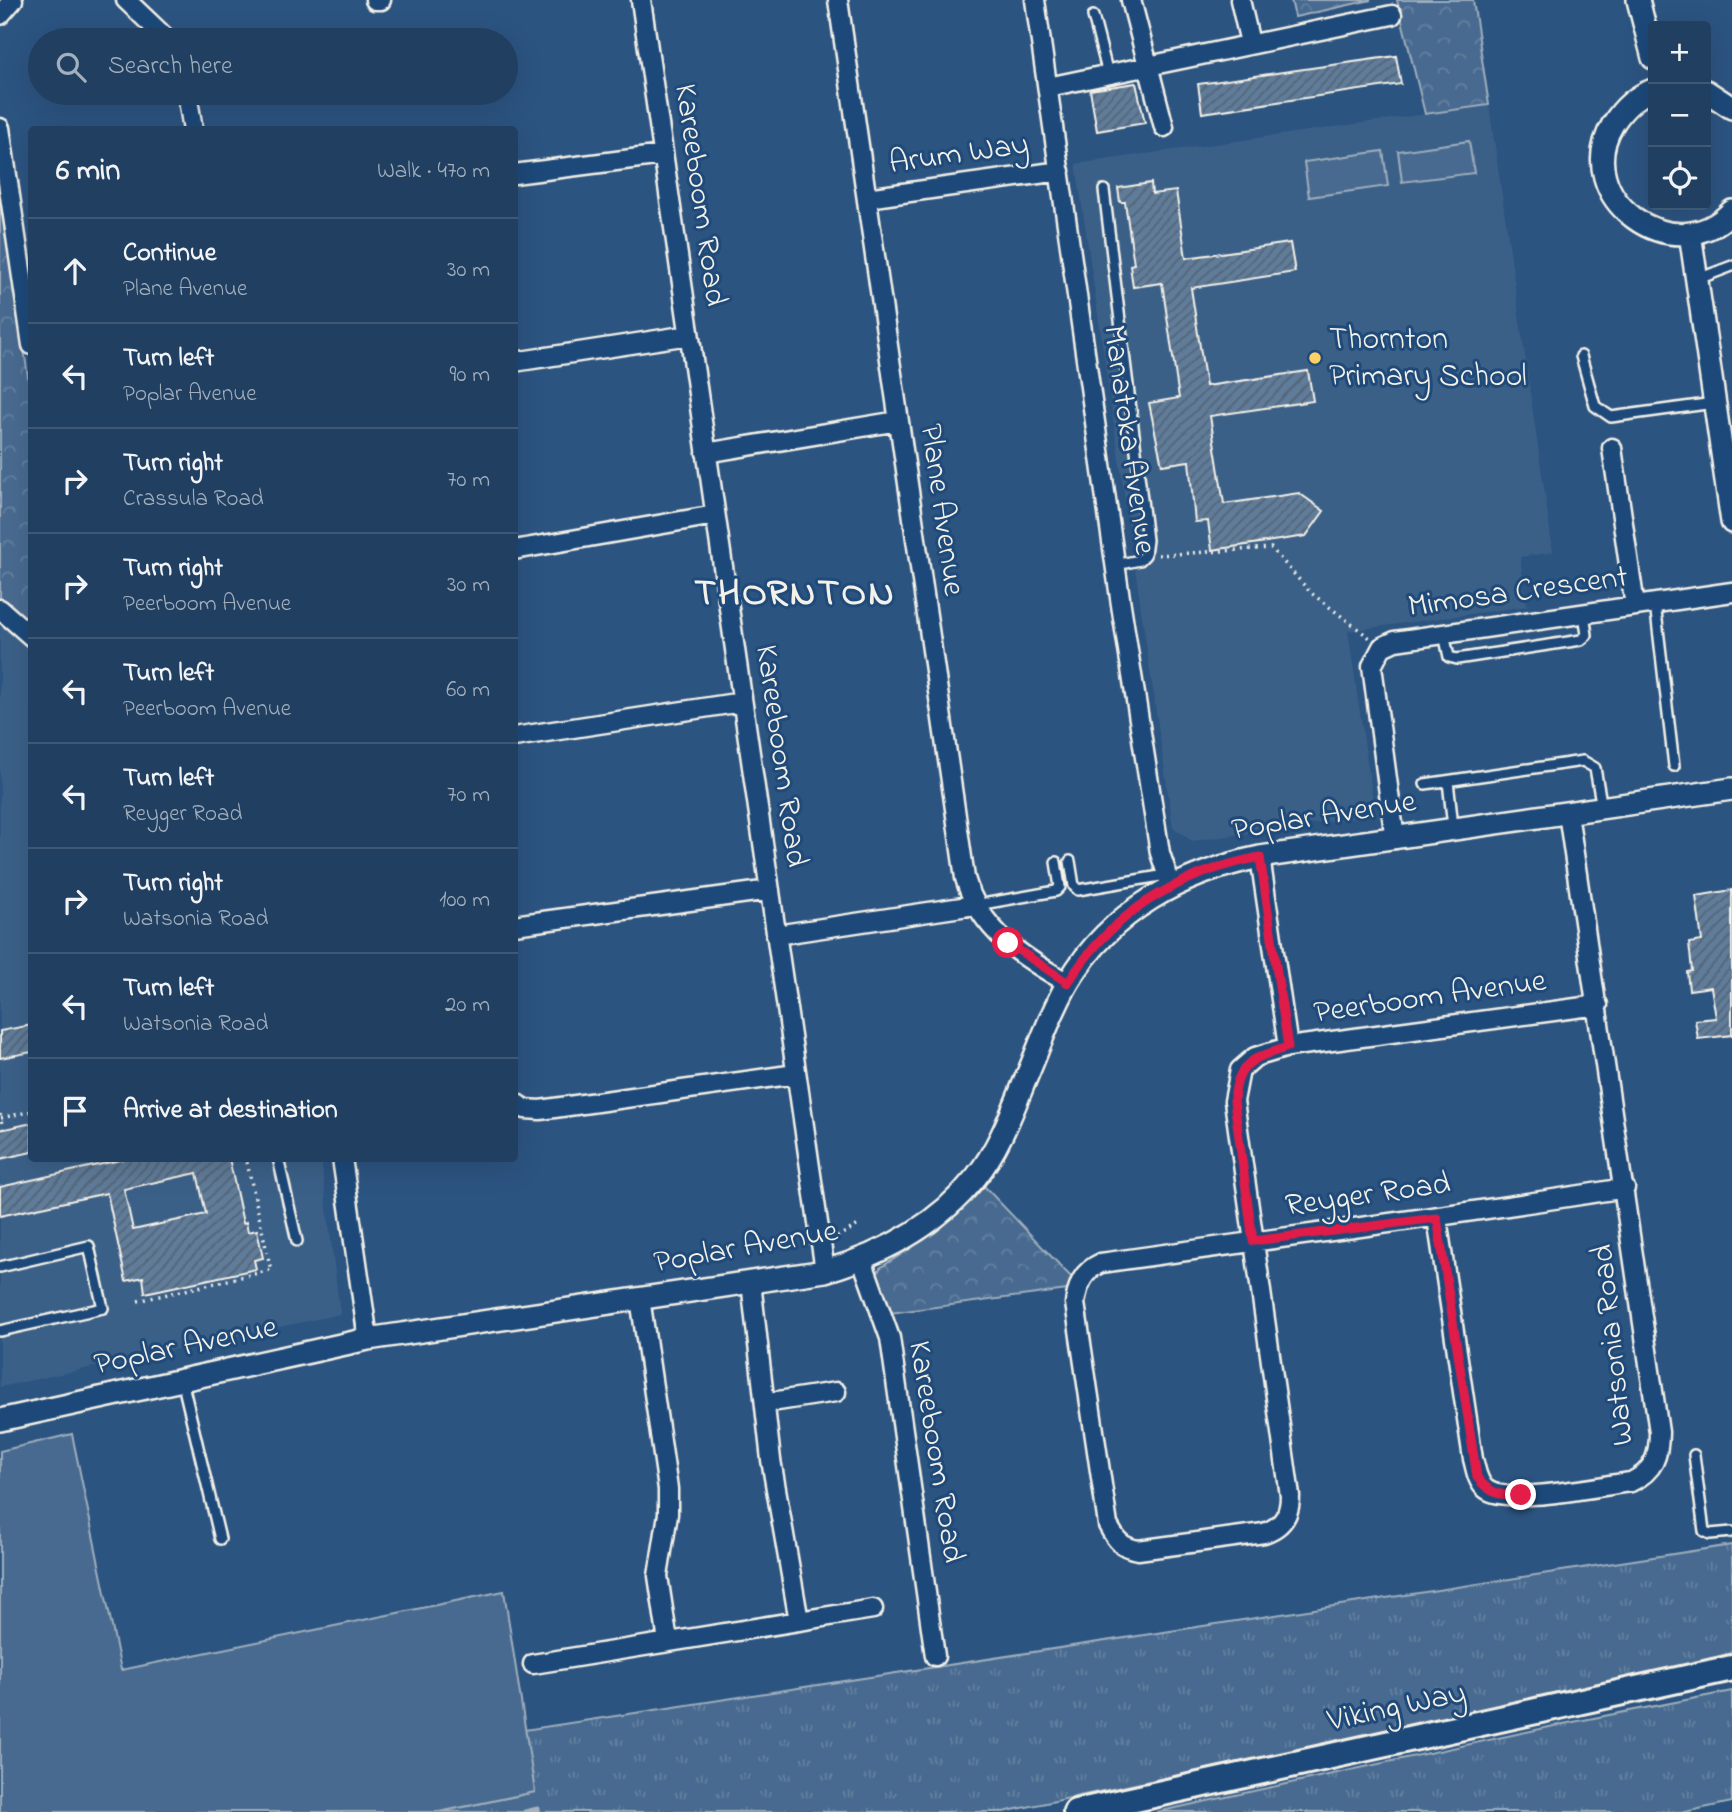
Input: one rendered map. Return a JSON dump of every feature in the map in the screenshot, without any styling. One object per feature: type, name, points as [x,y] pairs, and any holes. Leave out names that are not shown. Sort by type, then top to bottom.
[{"type":"main road","name":"Viking Way","points":[[1076,1812],[1732,1668]]},
{"type":"street","points":[[0,15],[13,0]]},
{"type":"street","points":[[126,0],[155,28]]},
{"type":"street","points":[[375,0],[381,0]]},
{"type":"street","name":"Kareeboom Road","points":[[641,0],[825,1271]]},
{"type":"street","name":"Plane Avenue","points":[[838,0],[964,871],[975,905],[998,935],[1042,969],[1068,983]]},
{"type":"street","name":"Manatoka Avenue","points":[[1035,0],[1115,565],[1160,855],[1169,880]]},
{"type":"street","points":[[1131,0],[1164,127]]},
{"type":"street","points":[[1240,0],[1250,43]]},
{"type":"street","points":[[1638,0],[1648,39]]},
{"type":"street","points":[[1048,87],[1392,15]]},
{"type":"street","points":[[1648,93],[1630,103],[1610,129],[1604,155],[1607,181],[1619,205],[1639,222],[1663,232],[1690,233],[1717,223],[1732,211]]},
{"type":"street","points":[[1711,94],[1732,108]]},
{"type":"street","points":[[189,105],[191,126]]},
{"type":"street","points":[[0,128],[28,318]]},
{"type":"street","points":[[518,173],[663,155]]},
{"type":"street","name":"Arum Way","points":[[867,198],[1060,171]]},
{"type":"street","points":[[1690,233],[1714,404],[1729,474],[1732,522]]},
{"type":"street","points":[[518,361],[689,335]]},
{"type":"street","points":[[706,453],[898,421]]},
{"type":"street","points":[[1612,448],[1635,606]]},
{"type":"street","points":[[518,549],[715,515]]},
{"type":"street","name":"Mimosa Crescent","points":[[1395,838],[1372,666],[1382,647],[1395,640],[1732,592]]},
{"type":"street","points":[[0,609],[28,634]]},
{"type":"street","points":[[518,736],[742,702]]},
{"type":"street","name":"Poplar Avenue","points":[[0,1418],[368,1339],[825,1271],[862,1260],[924,1226],[944,1210],[976,1176],[1003,1132],[1068,983],[1088,954],[1114,927],[1169,880],[1260,857],[1732,789]]},
{"type":"street","name":"Watsonia Road","points":[[1437,1218],[1477,1477],[1486,1489],[1503,1496],[1521,1495],[1631,1482],[1645,1475],[1654,1463],[1659,1432],[1568,813]]},
{"type":"street","points":[[1260,857],[1288,1047]]},
{"type":"street","points":[[518,924],[770,890]]},
{"type":"street","points":[[776,934],[975,905]]},
{"type":"street","name":"Peerboom Avenue","points":[[1082,1278],[1075,1303],[1108,1525],[1116,1540],[1127,1548],[1138,1550],[1264,1533],[1284,1520],[1290,1496],[1234,1101],[1240,1070],[1255,1057],[1288,1047],[1598,1005]]},
{"type":"street","points":[[518,1105],[524,1109],[540,1110],[796,1074]]},
{"type":"street","points":[[343,1162],[368,1339]]},
{"type":"street","name":"Reyger Road","points":[[1082,1278],[1091,1268],[1101,1263],[1437,1218],[1625,1188]]},
{"type":"street","name":"Kareeboom Road","points":[[862,1260],[890,1338],[935,1656]]},
{"type":"street","points":[[751,1282],[765,1403],[799,1621]]},
{"type":"street","points":[[640,1298],[669,1501],[658,1563],[668,1642]]},
{"type":"street","points":[[765,1403],[836,1392]]},
{"type":"street","points":[[533,1664],[873,1609]]},
{"type":"lane","points":[[1093,16],[1108,74]]},
{"type":"lane","points":[[1104,190],[1147,540],[1145,555],[1140,560],[1115,565]]},
{"type":"lane","points":[[1696,280],[1732,265]]},
{"type":"lane","points":[[1581,356],[1595,406],[1611,417],[1714,404]]},
{"type":"lane","points":[[1655,603],[1674,766]]},
{"type":"lane","points":[[1444,634],[1449,657],[1457,659],[1581,640],[1587,635],[1584,613]]},
{"type":"lane","points":[[1425,784],[1583,761],[1595,768],[1602,808]]},
{"type":"lane","points":[[1448,781],[1453,829]]},
{"type":"lane","points":[[1070,861],[1074,886],[1078,890],[1169,880]]},
{"type":"lane","points":[[975,905],[1056,891],[1060,887],[1056,862]]},
{"type":"lane","points":[[279,1162],[297,1241]]},
{"type":"lane","points":[[0,1266],[89,1246],[103,1308],[0,1331]]},
{"type":"lane","points":[[182,1380],[220,1539]]},
{"type":"lane","points":[[1694,1455],[1704,1531],[1710,1534],[1732,1532]]},
{"type":"path","points":[[1145,555],[1272,548],[1311,593],[1382,647]]},
{"type":"path","points":[[4,1129],[0,1116],[28,1112]]},
{"type":"path","points":[[138,1301],[271,1270],[247,1162]]},
{"type":"path","points":[[830,1241],[860,1224]]},
{"type":"shaded area","name":"Thornton Primary School","points":[[1489,105],[1553,552],[1520,557],[1527,606],[1348,631],[1373,802],[1362,817],[1192,841],[1173,827],[1076,164]]},
{"type":"shaded area","points":[[0,623],[28,648],[28,1162],[321,1162],[340,1314],[0,1387]]},
{"type":"green space","points":[[1291,0],[1371,0],[1295,17]]},
{"type":"green space","points":[[1397,0],[1473,0],[1489,105],[1425,114]]},
{"type":"green space","points":[[1469,141],[1474,173],[1402,182],[1398,151]]},
{"type":"green space","points":[[1383,151],[1388,186],[1309,197],[1304,162]]},
{"type":"green space","points":[[0,185],[28,377],[28,625],[0,600]]},
{"type":"green space","points":[[984,1186],[1072,1278],[1067,1290],[890,1313],[876,1277],[880,1268],[936,1232]]},
{"type":"green space","points":[[72,1434],[121,1670],[504,1591],[535,1792],[439,1812],[0,1812],[0,1451]]},
{"type":"green space","points":[[1732,1545],[1732,1653],[1614,1683],[1003,1812],[440,1812],[535,1792],[524,1730]]},
{"type":"green space","points":[[1732,1691],[1732,1802],[1685,1812],[1157,1812],[1563,1724]]},
{"type":"building","points":[[1396,56],[1401,84],[1202,113],[1198,84]]},
{"type":"building","points":[[1136,83],[1145,123],[1097,131],[1090,90]]},
{"type":"building","points":[[1151,183],[1152,194],[1176,191],[1186,258],[1290,243],[1295,272],[1191,288],[1206,386],[1308,371],[1313,401],[1210,416],[1224,504],[1299,493],[1324,511],[1306,536],[1212,550],[1208,521],[1195,522],[1189,461],[1162,465],[1149,403],[1179,398],[1162,283],[1133,287],[1130,265],[1134,264],[1125,202],[1120,202],[1118,188]]},
{"type":"building","points":[[1732,890],[1732,1035],[1698,1039],[1695,1020],[1716,1018],[1711,987],[1689,990],[1687,972],[1692,971],[1689,943],[1702,941],[1696,896]]},
{"type":"building","points":[[28,1026],[28,1053],[0,1058],[0,1031]]},
{"type":"building","points":[[28,1124],[28,1153],[0,1159],[0,1130]]},
{"type":"building","points":[[111,1162],[230,1162],[243,1223],[246,1222],[248,1232],[257,1230],[263,1258],[254,1260],[256,1269],[145,1293],[143,1277],[126,1281],[107,1193],[0,1216],[0,1187]],"holes":[[[197,1173],[206,1214],[133,1230],[124,1189]]]},
{"type":"waterway","points":[[525,1812],[538,1809]]},
{"type":"place","name":"Thornton Primary School","points":[[1315,358]]},
{"type":"district","name":"THORNTON","points":[[795,595]]},
{"type":"route","points":[[1008,943],[1042,969],[1068,983],[1104,936],[1145,901],[1200,872],[1260,857],[1288,1047],[1255,1057],[1240,1070],[1235,1086],[1234,1101],[1253,1241],[1437,1218],[1477,1477],[1486,1489],[1503,1496],[1521,1495]]}]
